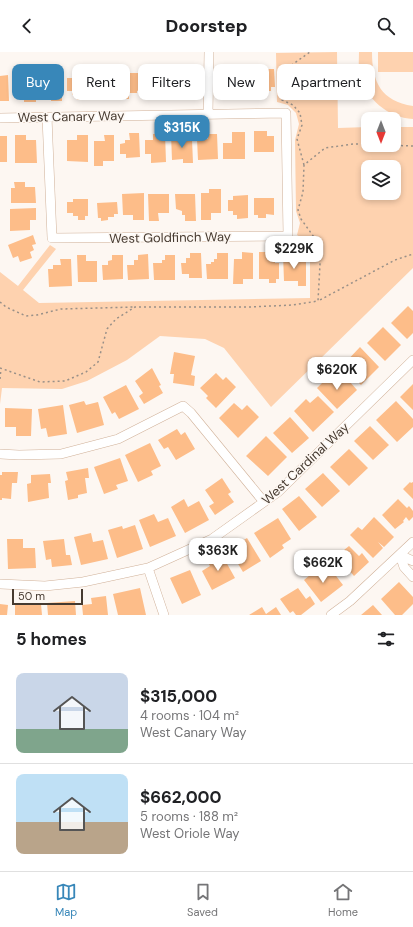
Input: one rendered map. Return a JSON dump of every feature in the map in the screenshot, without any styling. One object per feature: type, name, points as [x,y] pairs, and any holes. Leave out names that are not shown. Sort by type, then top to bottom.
[{"type":"street","points":[[208,114],[209,52]]},
{"type":"street","name":"West Canary Way","points":[[0,118],[286,113],[288,236]]},
{"type":"street","name":"West Goldfinch Way","points":[[47,117],[52,238],[288,236]]},
{"type":"street","name":"West Cardinal Way","points":[[0,584],[45,586],[83,582],[148,568],[212,539],[278,492],[413,360]]},
{"type":"street","points":[[0,454],[61,454],[118,439],[183,406],[191,413],[264,502]]},
{"type":"street","points":[[331,615],[350,601],[413,542]]},
{"type":"street","points":[[400,555],[413,561]]},
{"type":"street","points":[[400,555],[404,568],[413,577]]},
{"type":"street","points":[[148,568],[164,615]]},
{"type":"path","points":[[310,52],[286,70],[283,77],[284,85],[282,100],[293,105],[300,113],[302,125],[297,139],[304,165],[303,192],[298,210],[301,219],[316,240],[320,264],[318,301]]},
{"type":"path","points":[[304,165],[325,148],[361,144]]},
{"type":"path","points":[[401,146],[413,146]]},
{"type":"path","points":[[0,302],[6,307],[26,316],[61,309],[135,307],[251,307],[292,305],[318,301],[395,260],[413,254]]},
{"type":"path","points":[[0,379],[1,368],[40,382],[65,381],[86,372],[98,362],[107,329],[116,319],[135,307]]},
{"type":"shaded area","points":[[337,52],[337,64],[277,64],[277,100],[338,100],[338,128],[361,127],[361,152],[401,152],[401,127],[413,127],[413,268],[271,407],[224,348],[205,339],[160,336],[127,360],[87,381],[62,389],[2,388],[0,404],[0,272],[18,286],[50,245],[56,249],[23,290],[39,303],[310,298],[310,243],[297,235],[300,223],[296,211],[295,140],[299,124],[296,113],[288,105],[277,102],[276,53]]},
{"type":"shaded area","points":[[359,52],[372,52],[372,64],[359,64]]},
{"type":"shaded area","points":[[378,52],[413,52],[413,72],[378,72]]},
{"type":"shaded area","points":[[375,75],[380,88],[386,95],[393,100],[413,106],[413,119],[401,117],[401,112],[389,112],[373,100],[375,100]]},
{"type":"shaded area","points":[[309,557],[314,563],[302,574],[296,567]]},
{"type":"building","points":[[269,69],[274,69],[275,87],[271,87],[271,91],[269,91]]},
{"type":"building","points":[[130,73],[138,73],[137,93],[130,93]]},
{"type":"building","points":[[8,75],[9,101],[0,101],[0,76]]},
{"type":"building","points":[[67,78],[72,78],[72,91],[67,91]]},
{"type":"building","points":[[24,100],[36,100],[36,102],[24,102]]},
{"type":"building","points":[[51,100],[62,100],[62,101]]},
{"type":"building","points":[[254,131],[267,131],[267,136],[274,136],[274,152],[254,152]]},
{"type":"building","points":[[232,132],[245,132],[245,159],[223,159],[223,143],[232,143]]},
{"type":"building","points":[[129,133],[139,133],[140,157],[126,158],[126,154],[120,154],[120,144],[125,143],[125,140],[130,140]]},
{"type":"building","points":[[165,133],[166,162],[151,163],[151,154],[145,154],[145,140],[153,140],[153,134]]},
{"type":"building","points":[[181,133],[181,140],[192,139],[193,163],[183,163],[183,159],[172,160],[171,134]]},
{"type":"building","points":[[208,134],[217,134],[218,159],[198,160],[197,139],[208,139]]},
{"type":"building","points":[[15,135],[26,135],[26,140],[36,140],[37,163],[15,163]]},
{"type":"building","points":[[77,135],[88,135],[88,162],[67,161],[67,140],[77,140]]},
{"type":"building","points":[[104,135],[114,135],[114,161],[103,161],[103,166],[94,166],[94,141],[105,141]]},
{"type":"building","points":[[0,136],[7,136],[7,162],[0,162]]},
{"type":"building","points":[[14,182],[25,182],[25,187],[35,187],[36,203],[11,203],[11,188],[15,188]]},
{"type":"building","points":[[209,189],[221,189],[221,213],[211,213],[211,220],[201,220],[201,193],[209,193]]},
{"type":"building","points":[[144,193],[144,220],[133,220],[133,215],[123,215],[122,194]]},
{"type":"building","points":[[148,194],[169,194],[169,213],[158,213],[159,221],[149,221]]},
{"type":"building","points":[[175,194],[195,194],[196,221],[185,221],[185,215],[182,215],[182,211],[176,209]]},
{"type":"building","points":[[248,195],[248,218],[237,219],[237,215],[233,215],[233,211],[228,211],[228,200],[233,200],[233,196]]},
{"type":"building","points":[[254,198],[274,198],[274,215],[266,214],[266,218],[258,218],[258,215],[254,215]]},
{"type":"building","points":[[73,199],[88,199],[88,216],[85,216],[85,220],[78,220],[78,216],[73,216],[73,213],[67,213],[67,202],[73,202]]},
{"type":"building","points":[[117,202],[118,214],[114,214],[114,217],[108,217],[108,220],[101,221],[101,218],[98,218],[97,203]]},
{"type":"building","points":[[36,208],[36,220],[30,220],[30,230],[10,231],[10,209]]},
{"type":"building","points":[[33,235],[36,244],[32,245],[34,250],[30,252],[32,258],[20,262],[18,256],[13,258],[8,245]]},
{"type":"building","points":[[242,252],[253,253],[253,279],[243,279],[243,284],[233,284],[234,259],[242,259]]},
{"type":"building","points":[[259,252],[268,252],[268,259],[275,259],[275,263],[279,263],[279,279],[276,279],[276,283],[269,283],[269,279],[259,279]]},
{"type":"building","points":[[190,253],[201,253],[202,278],[189,278],[189,274],[182,274],[181,263],[186,263],[186,258],[190,258]]},
{"type":"building","points":[[217,253],[228,253],[228,279],[207,279],[206,264],[211,264],[211,262],[214,262],[214,259],[217,259]]},
{"type":"building","points":[[148,254],[149,279],[128,280],[127,265],[134,265],[134,260],[138,260],[138,255]]},
{"type":"building","points":[[283,254],[295,254],[295,260],[302,260],[302,262],[306,262],[306,286],[298,286],[298,281],[284,281]]},
{"type":"building","points":[[77,255],[86,255],[86,261],[97,261],[97,282],[78,282]]},
{"type":"building","points":[[112,255],[123,255],[123,279],[103,280],[102,265],[108,265],[108,261],[112,260]]},
{"type":"building","points":[[165,255],[175,255],[175,280],[154,280],[153,263],[162,263],[162,260],[165,260]]},
{"type":"building","points":[[60,259],[71,259],[72,286],[49,287],[48,269],[53,269],[53,265],[61,265]]},
{"type":"building","points":[[408,306],[413,311],[413,333],[407,339],[391,323]]},
{"type":"building","points":[[383,327],[401,345],[385,361],[367,343]]},
{"type":"building","points":[[360,347],[379,367],[361,385],[342,366]]},
{"type":"building","points":[[174,352],[195,356],[191,375],[195,376],[194,386],[173,383],[174,374],[170,374]]},
{"type":"building","points":[[152,368],[161,385],[159,386],[163,393],[144,404],[139,396],[143,393],[135,381]]},
{"type":"building","points":[[216,373],[223,380],[226,377],[236,387],[216,408],[206,398],[208,396],[200,388]]},
{"type":"building","points":[[343,374],[357,390],[337,409],[317,388],[328,377],[333,383]]},
{"type":"building","points":[[413,384],[413,410],[400,397]]},
{"type":"building","points":[[126,385],[139,409],[119,419],[115,412],[112,414],[103,397]]},
{"type":"building","points":[[318,396],[334,412],[313,432],[294,411],[306,399],[310,403]]},
{"type":"building","points":[[84,401],[86,405],[98,402],[104,425],[77,433],[69,405]]},
{"type":"building","points":[[396,401],[413,419],[413,427],[397,442],[376,420]]},
{"type":"building","points":[[234,403],[242,410],[247,405],[259,417],[238,438],[219,418]]},
{"type":"building","points":[[63,405],[67,434],[48,437],[46,428],[41,429],[38,409]]},
{"type":"building","points":[[5,408],[32,409],[31,436],[16,436],[16,427],[5,427]]},
{"type":"building","points":[[290,417],[309,438],[292,453],[273,433]]},
{"type":"building","points":[[370,426],[389,445],[373,460],[354,441]]},
{"type":"building","points":[[177,429],[181,435],[185,432],[195,449],[176,460],[168,447],[164,449],[158,440]]},
{"type":"building","points":[[266,436],[287,457],[268,476],[246,456]]},
{"type":"building","points":[[150,443],[161,466],[151,471],[153,475],[138,482],[125,455]]},
{"type":"building","points":[[349,449],[368,468],[349,486],[330,467]]},
{"type":"building","points":[[120,458],[128,481],[116,485],[118,489],[104,494],[94,467]]},
{"type":"building","points":[[88,468],[89,478],[85,478],[87,493],[78,495],[78,498],[68,500],[65,481],[68,480],[66,472]]},
{"type":"building","points":[[2,472],[18,472],[17,483],[12,483],[11,499],[2,498],[2,500],[0,500],[0,475],[2,475]]},
{"type":"building","points":[[323,473],[340,491],[322,507],[305,489]]},
{"type":"building","points":[[50,474],[51,483],[48,483],[49,498],[28,502],[27,484],[31,483],[31,475]]},
{"type":"building","points":[[222,478],[231,492],[228,494],[234,502],[215,515],[209,506],[214,503],[205,490]]},
{"type":"building","points":[[410,482],[413,482],[413,499],[403,489]]},
{"type":"building","points":[[299,496],[317,517],[299,531],[282,509]]},
{"type":"building","points":[[184,499],[188,507],[199,501],[209,520],[185,533],[171,507]]},
{"type":"building","points":[[398,499],[407,508],[409,506],[413,511],[413,517],[409,521],[406,517],[403,521],[404,522],[395,529],[382,515]]},
{"type":"building","points":[[154,514],[158,522],[168,518],[176,536],[150,547],[139,520]]},
{"type":"building","points":[[374,517],[394,537],[384,547],[378,542],[383,548],[373,558],[350,535],[358,527],[362,530]]},
{"type":"building","points":[[278,518],[291,539],[282,545],[284,548],[270,558],[254,533]]},
{"type":"building","points":[[135,525],[143,549],[117,558],[108,530],[122,526],[123,529]]},
{"type":"building","points":[[91,533],[93,542],[103,540],[108,559],[81,565],[74,537]]},
{"type":"building","points":[[247,538],[261,561],[243,572],[229,549]]},
{"type":"building","points":[[7,539],[23,539],[23,548],[35,548],[36,568],[8,569]]},
{"type":"building","points":[[64,539],[66,555],[70,555],[72,565],[52,567],[51,559],[46,560],[43,541]]},
{"type":"building","points":[[349,546],[359,556],[362,553],[369,562],[354,576],[348,569],[345,572],[333,559]]},
{"type":"building","points":[[221,553],[235,578],[212,590],[202,571],[210,566],[207,561]]},
{"type":"building","points":[[330,568],[343,585],[321,602],[304,580],[316,570],[321,576]]},
{"type":"building","points":[[190,570],[201,595],[182,604],[170,578]]},
{"type":"building","points":[[399,582],[413,597],[413,604],[402,615],[395,615],[381,599]]},
{"type":"building","points":[[140,588],[146,615],[118,615],[113,594]]},
{"type":"building","points":[[298,588],[306,599],[310,596],[315,604],[301,615],[296,615],[293,611],[290,613],[280,599]]},
{"type":"building","points":[[106,596],[108,615],[83,615],[82,605],[92,604],[91,598]]},
{"type":"building","points":[[75,601],[76,615],[48,615],[47,603]]},
{"type":"building","points":[[0,604],[8,605],[7,615],[0,615]]},
{"type":"building","points":[[15,604],[41,604],[42,615],[15,615]]},
{"type":"building","points":[[373,605],[382,615],[361,615]]},
{"type":"building","points":[[262,607],[266,614],[276,607],[281,615],[249,615]]}]
